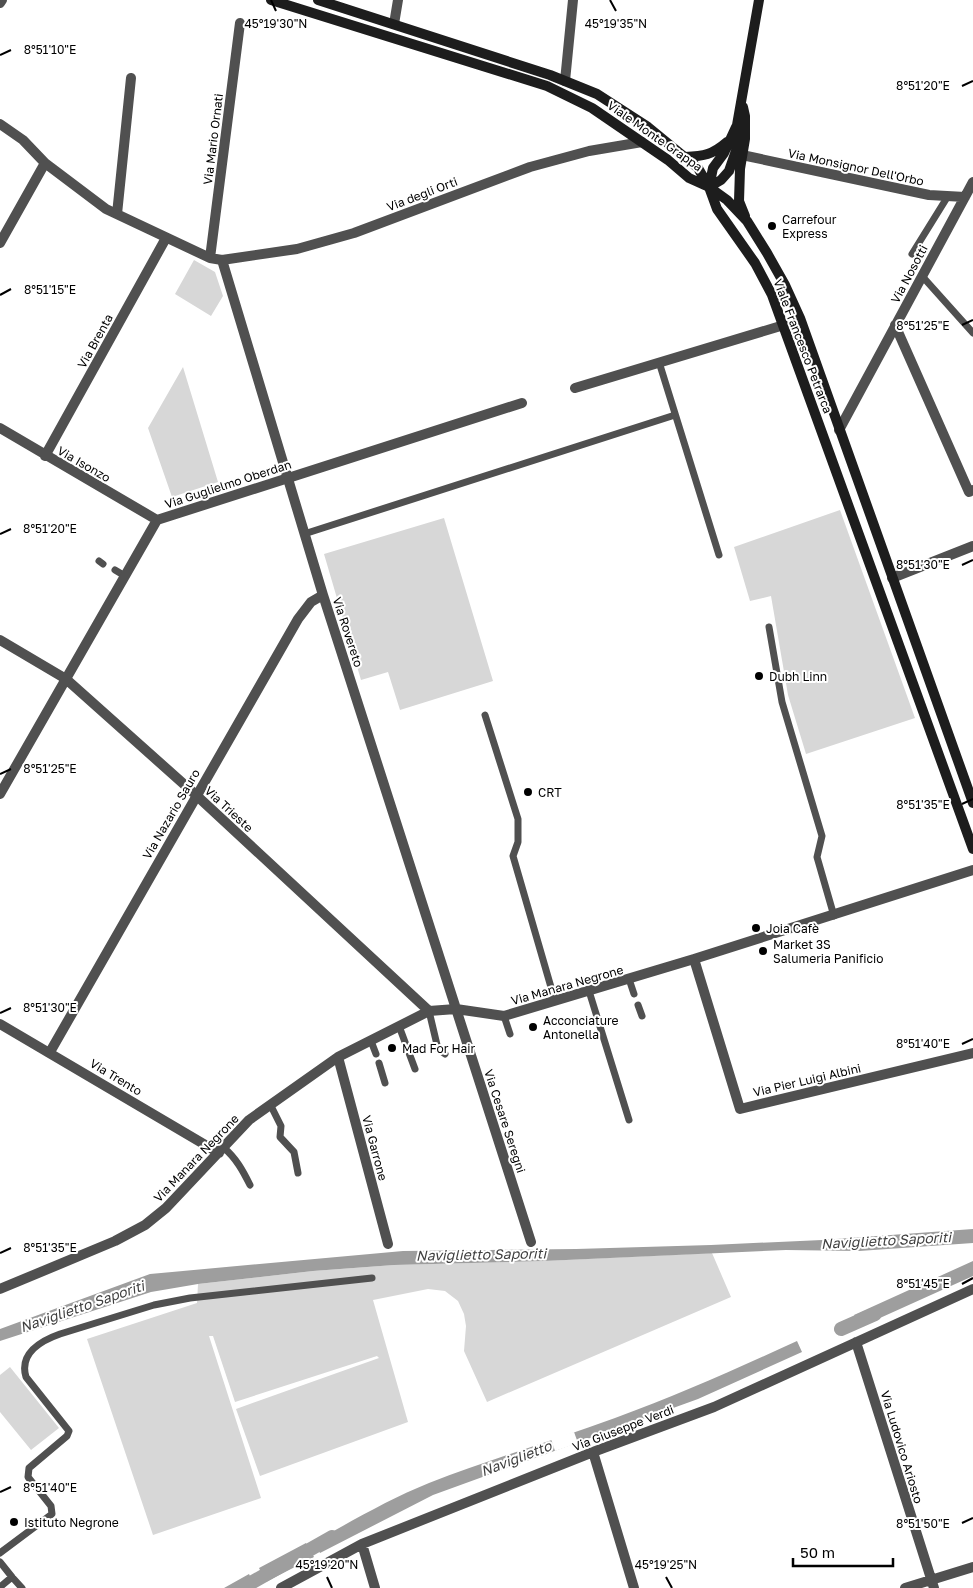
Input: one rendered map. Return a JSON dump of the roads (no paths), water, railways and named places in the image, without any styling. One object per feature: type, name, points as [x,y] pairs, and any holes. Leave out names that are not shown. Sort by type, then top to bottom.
[{"type":"main road","name":"Viale Monte Grappa","points":[[271,0],[547,86],[592,108],[668,160],[689,178],[709,187]]},
{"type":"main road","name":"Viale Monte Grappa","points":[[318,0],[565,81],[598,94],[648,127],[685,157],[698,168],[709,187]]},
{"type":"main road","points":[[709,187],[729,171],[737,148],[737,125],[759,0]]},
{"type":"main road","points":[[742,100],[745,116],[739,201],[747,221]]},
{"type":"main road","points":[[709,187],[713,168],[724,153],[737,125]]},
{"type":"main road","points":[[685,157],[705,156],[719,149],[730,140]]},
{"type":"main road","name":"Viale Francesco Petrarca","points":[[709,187],[727,200],[747,221],[785,285],[800,318],[973,803]]},
{"type":"main road","name":"Viale Francesco Petrarca","points":[[709,187],[717,209],[755,263],[772,295],[784,324],[973,849]]},
{"type":"street","points":[[394,24],[398,0]]},
{"type":"street","points":[[565,81],[574,0]]},
{"type":"street","name":"Via Mario Ornati","points":[[210,258],[240,23]]},
{"type":"street","points":[[117,214],[130,78]]},
{"type":"street","name":"Via degli Orti","points":[[0,124],[23,140],[45,163],[106,209],[210,258],[222,260],[297,249],[354,233],[530,166],[589,151],[642,142]]},
{"type":"street","name":"Via Monsignor Dell'Orbo","points":[[742,155],[929,195],[965,197]]},
{"type":"street","points":[[0,243],[45,163]]},
{"type":"street","name":"Via Nosotti","points":[[839,430],[973,182]]},
{"type":"street","name":"Via Brenta","points":[[45,456],[166,238]]},
{"type":"street","name":"Via Rovereto","points":[[222,260],[323,595],[456,1009]]},
{"type":"street","points":[[575,388],[784,324]]},
{"type":"street","points":[[896,326],[969,492],[973,490]]},
{"type":"street","name":"Via Guglielmo Oberdan","points":[[0,794],[157,520],[522,403]]},
{"type":"street","name":"Via Isonzo","points":[[0,428],[157,520]]},
{"type":"street","points":[[892,578],[973,546]]},
{"type":"street","name":"Via Nazario Sauro","points":[[50,1052],[304,608],[323,595]]},
{"type":"street","name":"Via Trieste","points":[[0,640],[66,679],[196,795],[428,1012]]},
{"type":"street","name":"Via Manara Negrone","points":[[0,1289],[115,1241],[144,1225],[166,1208],[250,1120],[338,1057],[428,1012],[456,1009],[504,1016],[694,960],[973,870]]},
{"type":"street","name":"Via Pier Luigi Albini","points":[[694,960],[740,1109],[973,1053]]},
{"type":"street","name":"Via Cesare Seregni","points":[[456,1009],[531,1242]]},
{"type":"street","name":"Via Trento","points":[[0,1024],[222,1150]]},
{"type":"street","name":"Via Garrone","points":[[338,1057],[388,1244]]},
{"type":"street","name":"Via Giuseppe Verdi","points":[[281,1588],[362,1544],[592,1452],[714,1407],[973,1289]]},
{"type":"street","name":"Via Ludovico Ariosto","points":[[856,1342],[932,1584]]},
{"type":"street","points":[[592,1452],[634,1588]]},
{"type":"street","points":[[362,1544],[375,1588]]},
{"type":"street","points":[[905,1588],[932,1584],[973,1567]]},
{"type":"lane","points":[[912,254],[948,196]]},
{"type":"lane","points":[[922,276],[973,333]]},
{"type":"lane","points":[[659,362],[719,554]]},
{"type":"lane","points":[[304,534],[676,415]]},
{"type":"lane","points":[[115,570],[125,576]]},
{"type":"lane","points":[[769,627],[782,702],[822,836],[817,857],[834,916]]},
{"type":"lane","points":[[485,714],[518,819],[518,842],[513,856],[555,1001]]},
{"type":"lane","points":[[629,979],[634,994]]},
{"type":"lane","points":[[589,992],[629,1120]]},
{"type":"lane","points":[[638,1005],[642,1016]]},
{"type":"lane","points":[[428,1012],[438,1049],[445,1054]]},
{"type":"lane","points":[[504,1016],[510,1034]]},
{"type":"lane","points":[[399,1026],[416,1070]]},
{"type":"lane","points":[[371,1041],[376,1054]]},
{"type":"lane","points":[[379,1063],[385,1083]]},
{"type":"lane","points":[[271,1106],[281,1126],[280,1137],[294,1152],[298,1173]]},
{"type":"lane","points":[[222,1150],[237,1162],[250,1185]]},
{"type":"lane","points":[[0,1553],[52,1514],[51,1506],[28,1477],[27,1472],[29,1468],[67,1436],[69,1431],[26,1377],[24,1361],[38,1346],[54,1336],[168,1302],[372,1278]]},
{"type":"lane","points":[[0,1562],[22,1588]]},
{"type":"lane","points":[[0,1587],[12,1577]]},
{"type":"water","name":"Naviglietto Saporiti","points":[[973,1229],[973,1243],[859,1251],[786,1250],[544,1261],[394,1265],[313,1271],[198,1284],[151,1292],[0,1341],[0,1329],[150,1274],[403,1251],[711,1245],[822,1240]]},
{"type":"water","points":[[973,1261],[973,1276],[860,1327],[854,1315]]},
{"type":"water","points":[[797,1341],[802,1352],[698,1399],[433,1495],[320,1553],[314,1542],[414,1489],[638,1409]]},
{"type":"water","points":[[306,1543],[314,1557],[266,1582],[259,1568]]},
{"type":"water","points":[[249,1574],[256,1588],[224,1588]]},
{"type":"waterway","name":"Naviglietto","points":[[841,1329],[875,1314]]},
{"type":"waterway","name":"Naviglietto","points":[[242,1588],[332,1537]]},
{"type":"place","name":"Carrefour Express","points":[[772,226]]},
{"type":"place","name":"Dubh Linn","points":[[759,676]]},
{"type":"place","name":"CRT","points":[[528,792]]},
{"type":"place","name":"Joia Cafè","points":[[756,928]]},
{"type":"place","name":"Market 3S Salumeria Panificio","points":[[763,951]]},
{"type":"place","name":"Acconciature Antonella","points":[[533,1027]]},
{"type":"place","name":"Mad For Hair","points":[[392,1048]]},
{"type":"place","name":"Istituto Negrone","points":[[14,1522]]}]
